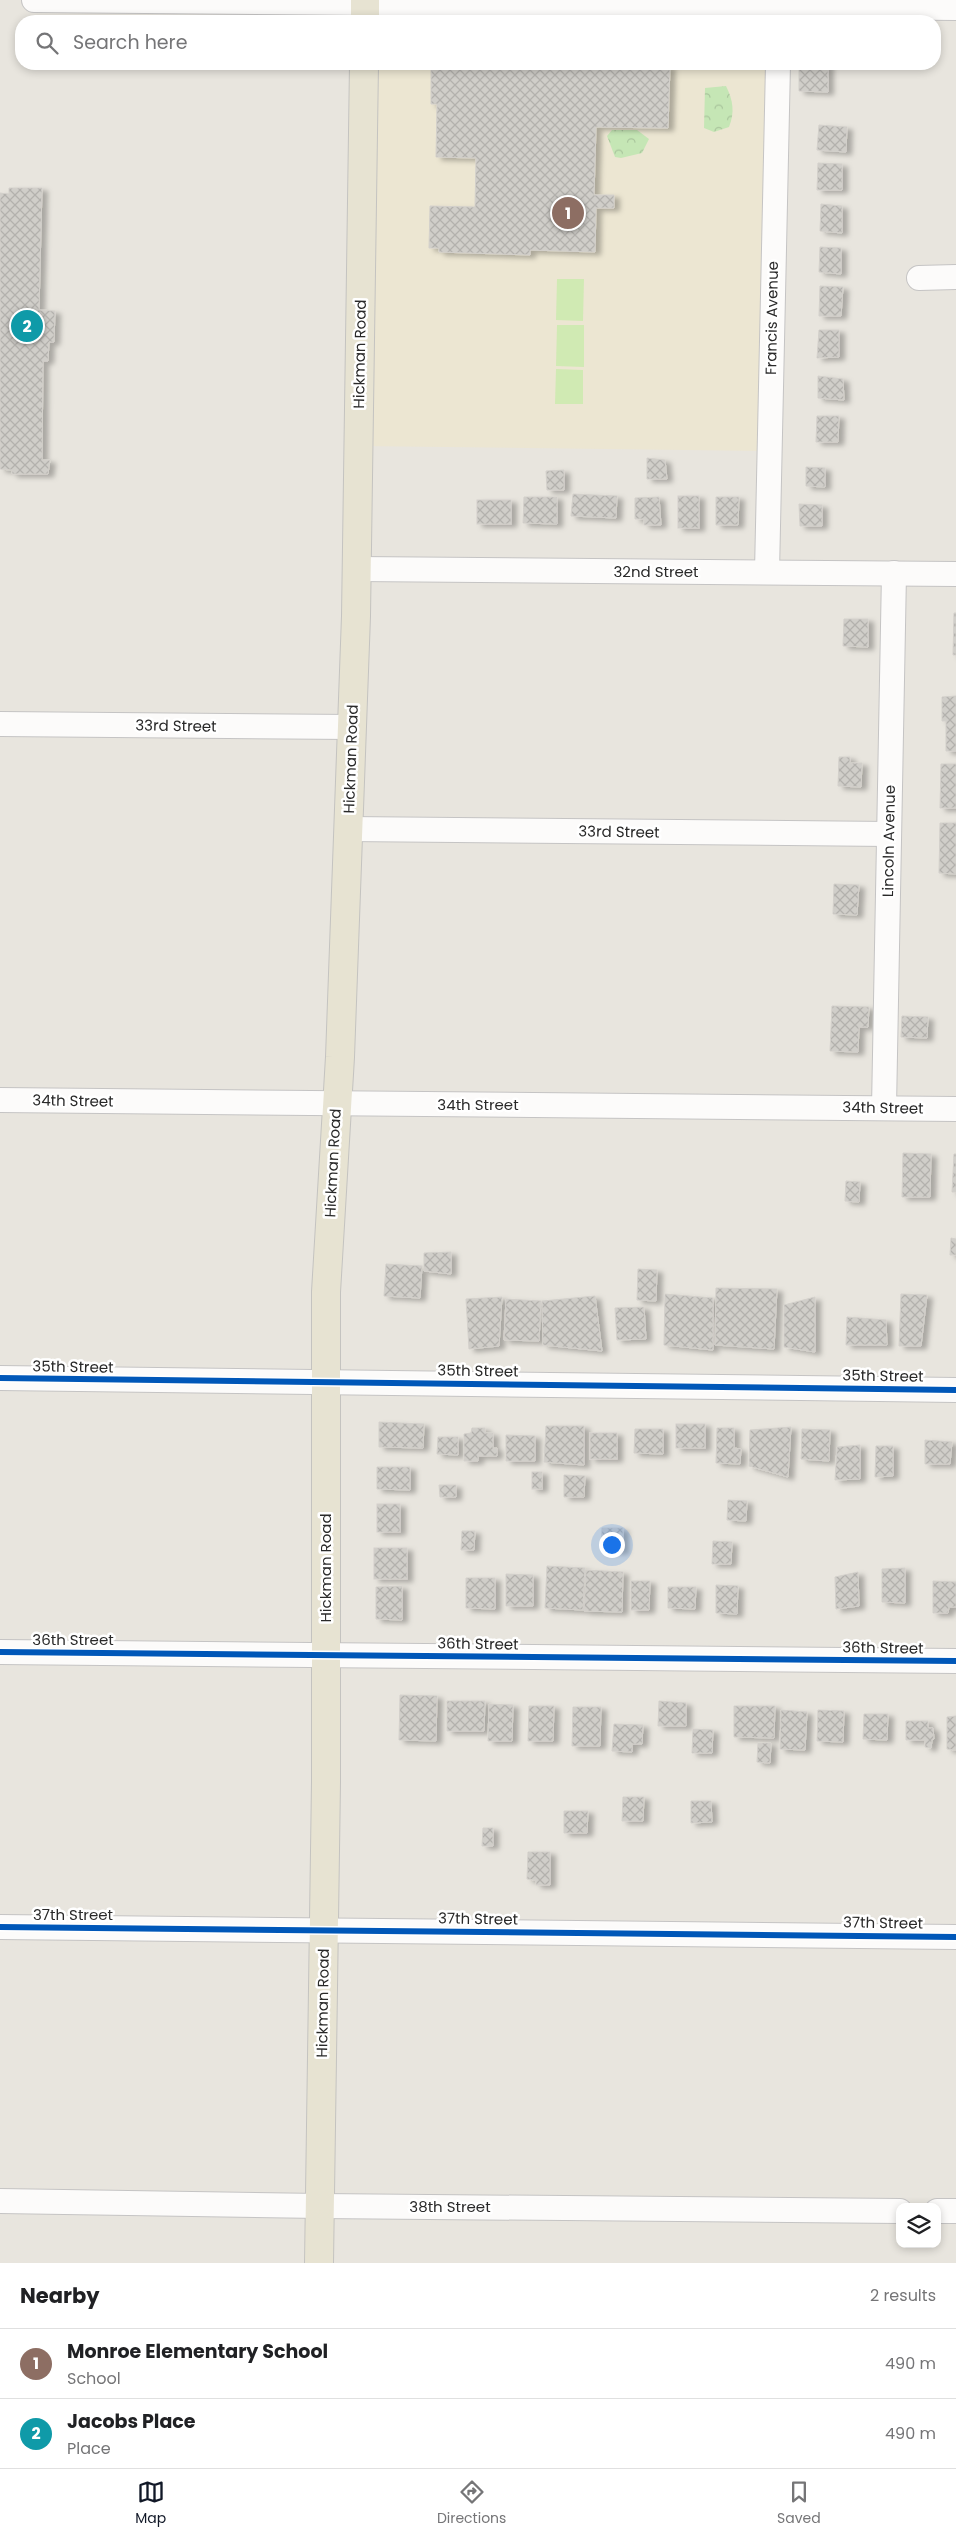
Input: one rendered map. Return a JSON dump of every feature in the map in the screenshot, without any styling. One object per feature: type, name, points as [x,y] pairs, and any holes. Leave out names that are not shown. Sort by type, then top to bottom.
[{"type":"main road","name":"Hickman Road","points":[[319,2263],[326,1654],[326,1292],[337,1104],[357,569],[364,70]]},
{"type":"street","points":[[34,0],[365,8],[779,14],[863,4],[956,8]]},
{"type":"street","name":"Francis Avenue","points":[[767,572],[778,70]]},
{"type":"street","points":[[919,278],[956,277]]},
{"type":"street","name":"32nd Street","points":[[357,569],[956,574]]},
{"type":"street","name":"Lincoln Avenue","points":[[884,1108],[894,573]]},
{"type":"street","name":"33rd Street","points":[[0,724],[352,727]]},
{"type":"street","name":"33rd Street","points":[[348,829],[889,834]]},
{"type":"street","name":"34th Street","points":[[0,1100],[956,1109]]},
{"type":"street","name":"35th Street","points":[[0,1378],[956,1390]]},
{"type":"street","name":"36th Street","points":[[0,1652],[956,1662]]},
{"type":"street","name":"37th Street","points":[[0,1927],[956,1937]]},
{"type":"street","name":"38th Street","points":[[0,2201],[896,2211]]},
{"type":"street","points":[[941,2211],[956,2212]]},
{"type":"shaded area","points":[[365,3],[779,7],[779,15],[365,15]]},
{"type":"shaded area","points":[[364,70],[778,70],[769,451],[359,446]]},
{"type":"green space","points":[[726,86],[732,106],[731,122],[729,127],[714,132],[704,128],[705,88]]},
{"type":"green space","points":[[612,130],[637,130],[649,139],[642,153],[621,158],[615,157],[607,136]]},
{"type":"green space","points":[[557,279],[584,279],[583,321],[556,320]]},
{"type":"green space","points":[[557,325],[584,325],[584,367],[556,366]]},
{"type":"green space","points":[[556,369],[583,370],[583,404],[555,404]]},
{"type":"building","points":[[431,70],[670,70],[668,128],[596,127],[594,195],[614,195],[614,208],[596,208],[595,252],[530,250],[530,255],[439,252],[439,248],[429,248],[430,206],[475,207],[476,158],[436,157],[437,104],[431,104]]},
{"type":"building","points":[[799,70],[828,70],[828,92],[799,91]]},
{"type":"building","points":[[819,125],[847,127],[846,152],[817,150]]},
{"type":"building","points":[[818,163],[842,164],[842,190],[817,190]]},
{"type":"building","points":[[9,188],[42,188],[39,310],[55,311],[54,342],[49,342],[48,361],[43,361],[42,460],[50,460],[48,474],[12,474],[12,470],[0,469],[0,193],[9,194]]},
{"type":"building","points":[[821,204],[842,206],[842,233],[820,231]]},
{"type":"building","points":[[820,247],[841,248],[841,274],[819,272]]},
{"type":"building","points":[[820,286],[843,287],[841,316],[819,316]]},
{"type":"building","points":[[819,330],[839,330],[839,357],[817,358]]},
{"type":"building","points":[[818,376],[843,379],[844,400],[818,398]]},
{"type":"building","points":[[817,416],[839,416],[838,442],[816,442]]},
{"type":"building","points":[[647,458],[665,460],[667,479],[647,479]]},
{"type":"building","points":[[806,467],[825,468],[825,487],[806,486]]},
{"type":"building","points":[[564,470],[564,490],[547,490],[546,471]]},
{"type":"building","points":[[573,494],[617,496],[616,518],[571,516]]},
{"type":"building","points":[[678,496],[699,496],[699,528],[678,528]]},
{"type":"building","points":[[524,497],[557,497],[557,524],[523,523]]},
{"type":"building","points":[[659,497],[661,525],[644,525],[644,519],[635,519],[635,498]]},
{"type":"building","points":[[716,497],[739,497],[738,525],[716,525]]},
{"type":"building","points":[[477,500],[511,500],[511,524],[477,524]]},
{"type":"building","points":[[799,504],[822,505],[822,526],[800,526]]},
{"type":"building","points":[[954,613],[956,613],[956,655],[953,655]]},
{"type":"building","points":[[844,619],[868,619],[868,647],[843,646]]},
{"type":"building","points":[[956,696],[956,751],[946,751],[946,721],[942,721],[942,697]]},
{"type":"building","points":[[839,757],[850,757],[850,763],[862,763],[861,787],[838,786]]},
{"type":"building","points":[[941,764],[956,764],[956,808],[940,808]]},
{"type":"building","points":[[940,823],[956,823],[956,874],[939,873]]},
{"type":"building","points":[[834,884],[859,885],[857,915],[833,914]]},
{"type":"building","points":[[832,1006],[869,1007],[868,1027],[859,1027],[858,1052],[830,1051]]},
{"type":"building","points":[[902,1016],[928,1017],[927,1038],[901,1037]]},
{"type":"building","points":[[903,1153],[931,1154],[930,1197],[902,1197]]},
{"type":"building","points":[[954,1154],[956,1154],[956,1192],[952,1192]]},
{"type":"building","points":[[846,1181],[860,1182],[859,1202],[845,1201]]},
{"type":"building","points":[[951,1238],[956,1239],[956,1255],[950,1255]]},
{"type":"building","points":[[451,1252],[451,1274],[424,1271],[424,1253]]},
{"type":"building","points":[[386,1264],[422,1266],[420,1298],[384,1296]]},
{"type":"building","points":[[638,1269],[657,1270],[656,1301],[637,1300]]},
{"type":"building","points":[[716,1288],[777,1289],[774,1349],[715,1345]]},
{"type":"building","points":[[665,1294],[713,1298],[713,1350],[664,1345]]},
{"type":"building","points":[[901,1294],[927,1295],[921,1346],[899,1346]]},
{"type":"building","points":[[595,1296],[602,1351],[543,1345],[542,1301]]},
{"type":"building","points":[[502,1297],[499,1346],[469,1349],[466,1299]]},
{"type":"building","points":[[815,1297],[815,1352],[784,1347],[784,1305]]},
{"type":"building","points":[[506,1299],[541,1301],[539,1341],[504,1340]]},
{"type":"building","points":[[644,1307],[646,1339],[617,1340],[615,1308]]},
{"type":"building","points":[[847,1317],[886,1320],[887,1345],[846,1345]]},
{"type":"building","points":[[379,1422],[424,1424],[423,1448],[379,1447]]},
{"type":"building","points":[[676,1424],[705,1424],[705,1448],[676,1448]]},
{"type":"building","points":[[546,1426],[584,1426],[584,1465],[544,1462]]},
{"type":"building","points":[[791,1427],[788,1477],[749,1466],[750,1430]]},
{"type":"building","points":[[472,1428],[485,1428],[485,1433],[493,1433],[493,1448],[497,1448],[497,1456],[478,1456],[478,1461],[464,1461],[464,1434],[471,1433]]},
{"type":"building","points":[[717,1428],[734,1428],[734,1448],[741,1449],[740,1464],[716,1463]]},
{"type":"building","points":[[635,1429],[663,1429],[663,1454],[634,1453]]},
{"type":"building","points":[[802,1429],[830,1430],[829,1461],[801,1459]]},
{"type":"building","points":[[590,1433],[617,1433],[617,1459],[590,1459]]},
{"type":"building","points":[[506,1435],[535,1436],[535,1461],[506,1461]]},
{"type":"building","points":[[438,1437],[458,1437],[458,1455],[437,1454]]},
{"type":"building","points":[[925,1440],[952,1442],[950,1464],[925,1464]]},
{"type":"building","points":[[860,1445],[860,1479],[835,1480],[837,1447]]},
{"type":"building","points":[[876,1446],[893,1446],[893,1476],[875,1477]]},
{"type":"building","points":[[377,1467],[410,1467],[410,1490],[377,1489]]},
{"type":"building","points":[[532,1472],[542,1472],[542,1489],[532,1489]]},
{"type":"building","points":[[564,1475],[585,1476],[584,1497],[564,1497]]},
{"type":"building","points":[[439,1485],[456,1485],[456,1497],[440,1497]]},
{"type":"building","points":[[728,1500],[747,1501],[746,1521],[727,1520]]},
{"type":"building","points":[[377,1504],[400,1504],[400,1532],[377,1532]]},
{"type":"building","points":[[602,1528],[623,1528],[623,1551],[601,1551]]},
{"type":"building","points":[[462,1531],[475,1531],[474,1550],[461,1550]]},
{"type":"building","points":[[713,1541],[732,1542],[731,1564],[712,1564]]},
{"type":"building","points":[[374,1548],[407,1548],[407,1579],[374,1579]]},
{"type":"building","points":[[547,1566],[585,1568],[583,1610],[545,1608]]},
{"type":"building","points":[[905,1568],[905,1603],[882,1602],[882,1569]]},
{"type":"building","points":[[586,1570],[623,1572],[622,1612],[584,1611]]},
{"type":"building","points":[[858,1572],[859,1606],[836,1609],[835,1577]]},
{"type":"building","points":[[506,1574],[533,1575],[533,1606],[506,1606]]},
{"type":"building","points":[[466,1578],[495,1578],[495,1609],[466,1608]]},
{"type":"building","points":[[631,1581],[650,1581],[649,1610],[631,1610]]},
{"type":"building","points":[[933,1581],[956,1582],[956,1607],[949,1607],[948,1613],[933,1613]]},
{"type":"building","points":[[716,1585],[738,1586],[737,1614],[716,1613]]},
{"type":"building","points":[[402,1586],[402,1620],[376,1619],[376,1587]]},
{"type":"building","points":[[668,1587],[696,1587],[695,1609],[668,1608]]},
{"type":"building","points":[[400,1695],[437,1696],[436,1741],[399,1740]]},
{"type":"building","points":[[447,1701],[485,1701],[484,1731],[447,1731]]},
{"type":"building","points":[[659,1701],[686,1703],[686,1726],[658,1726]]},
{"type":"building","points":[[489,1704],[513,1705],[512,1741],[488,1741]]},
{"type":"building","points":[[529,1706],[554,1706],[553,1741],[528,1741]]},
{"type":"building","points":[[734,1706],[775,1706],[774,1738],[734,1737]]},
{"type":"building","points":[[573,1707],[601,1707],[600,1746],[572,1746]]},
{"type":"building","points":[[781,1710],[807,1712],[805,1750],[780,1749]]},
{"type":"building","points":[[818,1710],[844,1711],[843,1742],[817,1741]]},
{"type":"building","points":[[864,1714],[888,1714],[887,1740],[863,1739]]},
{"type":"building","points":[[956,1716],[956,1750],[947,1749],[947,1717]]},
{"type":"building","points":[[906,1721],[928,1721],[928,1728],[933,1728],[934,1739],[932,1740],[931,1748],[925,1747],[925,1740],[906,1740]]},
{"type":"building","points":[[614,1724],[643,1725],[642,1744],[632,1744],[632,1752],[612,1751]]},
{"type":"building","points":[[693,1729],[713,1730],[712,1753],[692,1753]]},
{"type":"building","points":[[758,1743],[771,1743],[770,1763],[757,1762]]},
{"type":"building","points":[[623,1797],[644,1797],[643,1821],[622,1821]]},
{"type":"building","points":[[691,1801],[711,1801],[712,1822],[691,1823]]},
{"type":"building","points":[[564,1811],[588,1811],[587,1833],[564,1833]]},
{"type":"building","points":[[483,1828],[493,1828],[493,1846],[482,1846]]},
{"type":"building","points":[[528,1852],[550,1852],[550,1885],[536,1885],[536,1880],[527,1879]]},
{"type":"cycle path","points":[[0,1378],[956,1390]]},
{"type":"cycle path","points":[[0,1652],[956,1661]]},
{"type":"cycle path","points":[[0,1927],[956,1937]]},
{"type":"place","name":"Monroe Elementary School","points":[[568,213]]},
{"type":"place","name":"Jacobs Place","points":[[27,326]]}]
